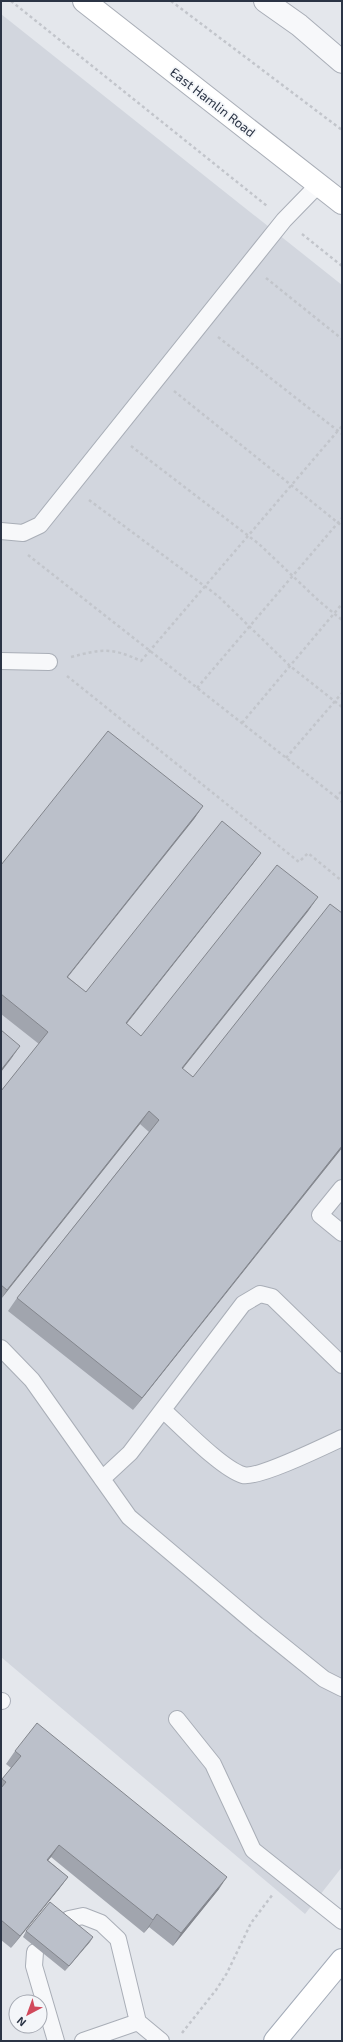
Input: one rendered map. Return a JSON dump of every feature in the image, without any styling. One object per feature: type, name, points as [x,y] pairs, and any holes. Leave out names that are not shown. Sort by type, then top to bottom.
[{"type":"street","name":"East Hamlin Road","points":[[84,1],[342,203]]},
{"type":"street","points":[[265,1],[299,25],[342,62]]},
{"type":"street","points":[[275,2041],[342,1960]]},
{"type":"lane","points":[[1,531],[23,533],[40,525],[284,220],[319,184]]},
{"type":"lane","points":[[1,661],[49,662]]},
{"type":"lane","points":[[342,1188],[320,1215],[342,1233]]},
{"type":"lane","points":[[102,1479],[130,1453],[244,1304],[260,1294],[272,1297],[342,1365]]},
{"type":"lane","points":[[1,1348],[32,1380],[129,1517],[263,1630],[324,1679],[342,1688]]},
{"type":"lane","points":[[163,1410],[225,1467],[244,1476],[266,1471],[342,1438]]},
{"type":"lane","points":[[177,1719],[213,1764],[252,1850],[342,1921]]},
{"type":"lane","points":[[69,1919],[84,1916],[101,1923],[118,1939],[138,2022],[161,2041]]},
{"type":"lane","points":[[35,1952],[34,1966],[56,2041]]},
{"type":"lane","points":[[83,2041],[138,2022]]},
{"type":"path","points":[[11,1],[342,266]]},
{"type":"path","points":[[171,1],[342,130]]},
{"type":"path","points":[[249,264],[342,339]]},
{"type":"path","points":[[202,323],[342,434]]},
{"type":"path","points":[[158,379],[342,526]]},
{"type":"path","points":[[49,662],[96,651],[120,652],[141,661],[342,426]]},
{"type":"path","points":[[114,433],[248,535],[342,620]]},
{"type":"path","points":[[71,487],[218,596],[290,666],[342,707]]},
{"type":"path","points":[[197,688],[342,518]]},
{"type":"path","points":[[26,553],[342,802]]},
{"type":"path","points":[[242,723],[342,604]]},
{"type":"path","points":[[49,662],[300,862],[308,853],[342,881]]},
{"type":"path","points":[[286,758],[342,693]]},
{"type":"path","points":[[336,797],[342,791]]},
{"type":"path","points":[[180,2035],[220,1984],[251,1923],[288,1878]]},
{"type":"shaded area","points":[[1,14],[342,285],[342,1867],[305,1914],[1,1657]]},
{"type":"building","points":[[108,731],[203,806],[67,977],[86,992],[222,821],[261,853],[126,1023],[141,1036],[277,865],[318,897],[182,1068],[193,1077],[330,904],[342,913],[342,1146],[142,1398],[17,1298],[159,1120],[149,1111],[7,1290],[1,1285],[1,1091],[48,1032],[1,994],[1,865]]},
{"type":"building","points":[[1,1030],[20,1046],[1,1070]]},
{"type":"building","points":[[37,1723],[227,1877],[181,1933],[157,1914],[153,1920],[59,1845],[47,1860],[68,1877],[20,1936],[1,1920],[1,1788],[6,1782],[2,1779],[21,1756],[15,1751]]},
{"type":"building","points":[[50,1902],[93,1937],[69,1966],[26,1931]]}]
